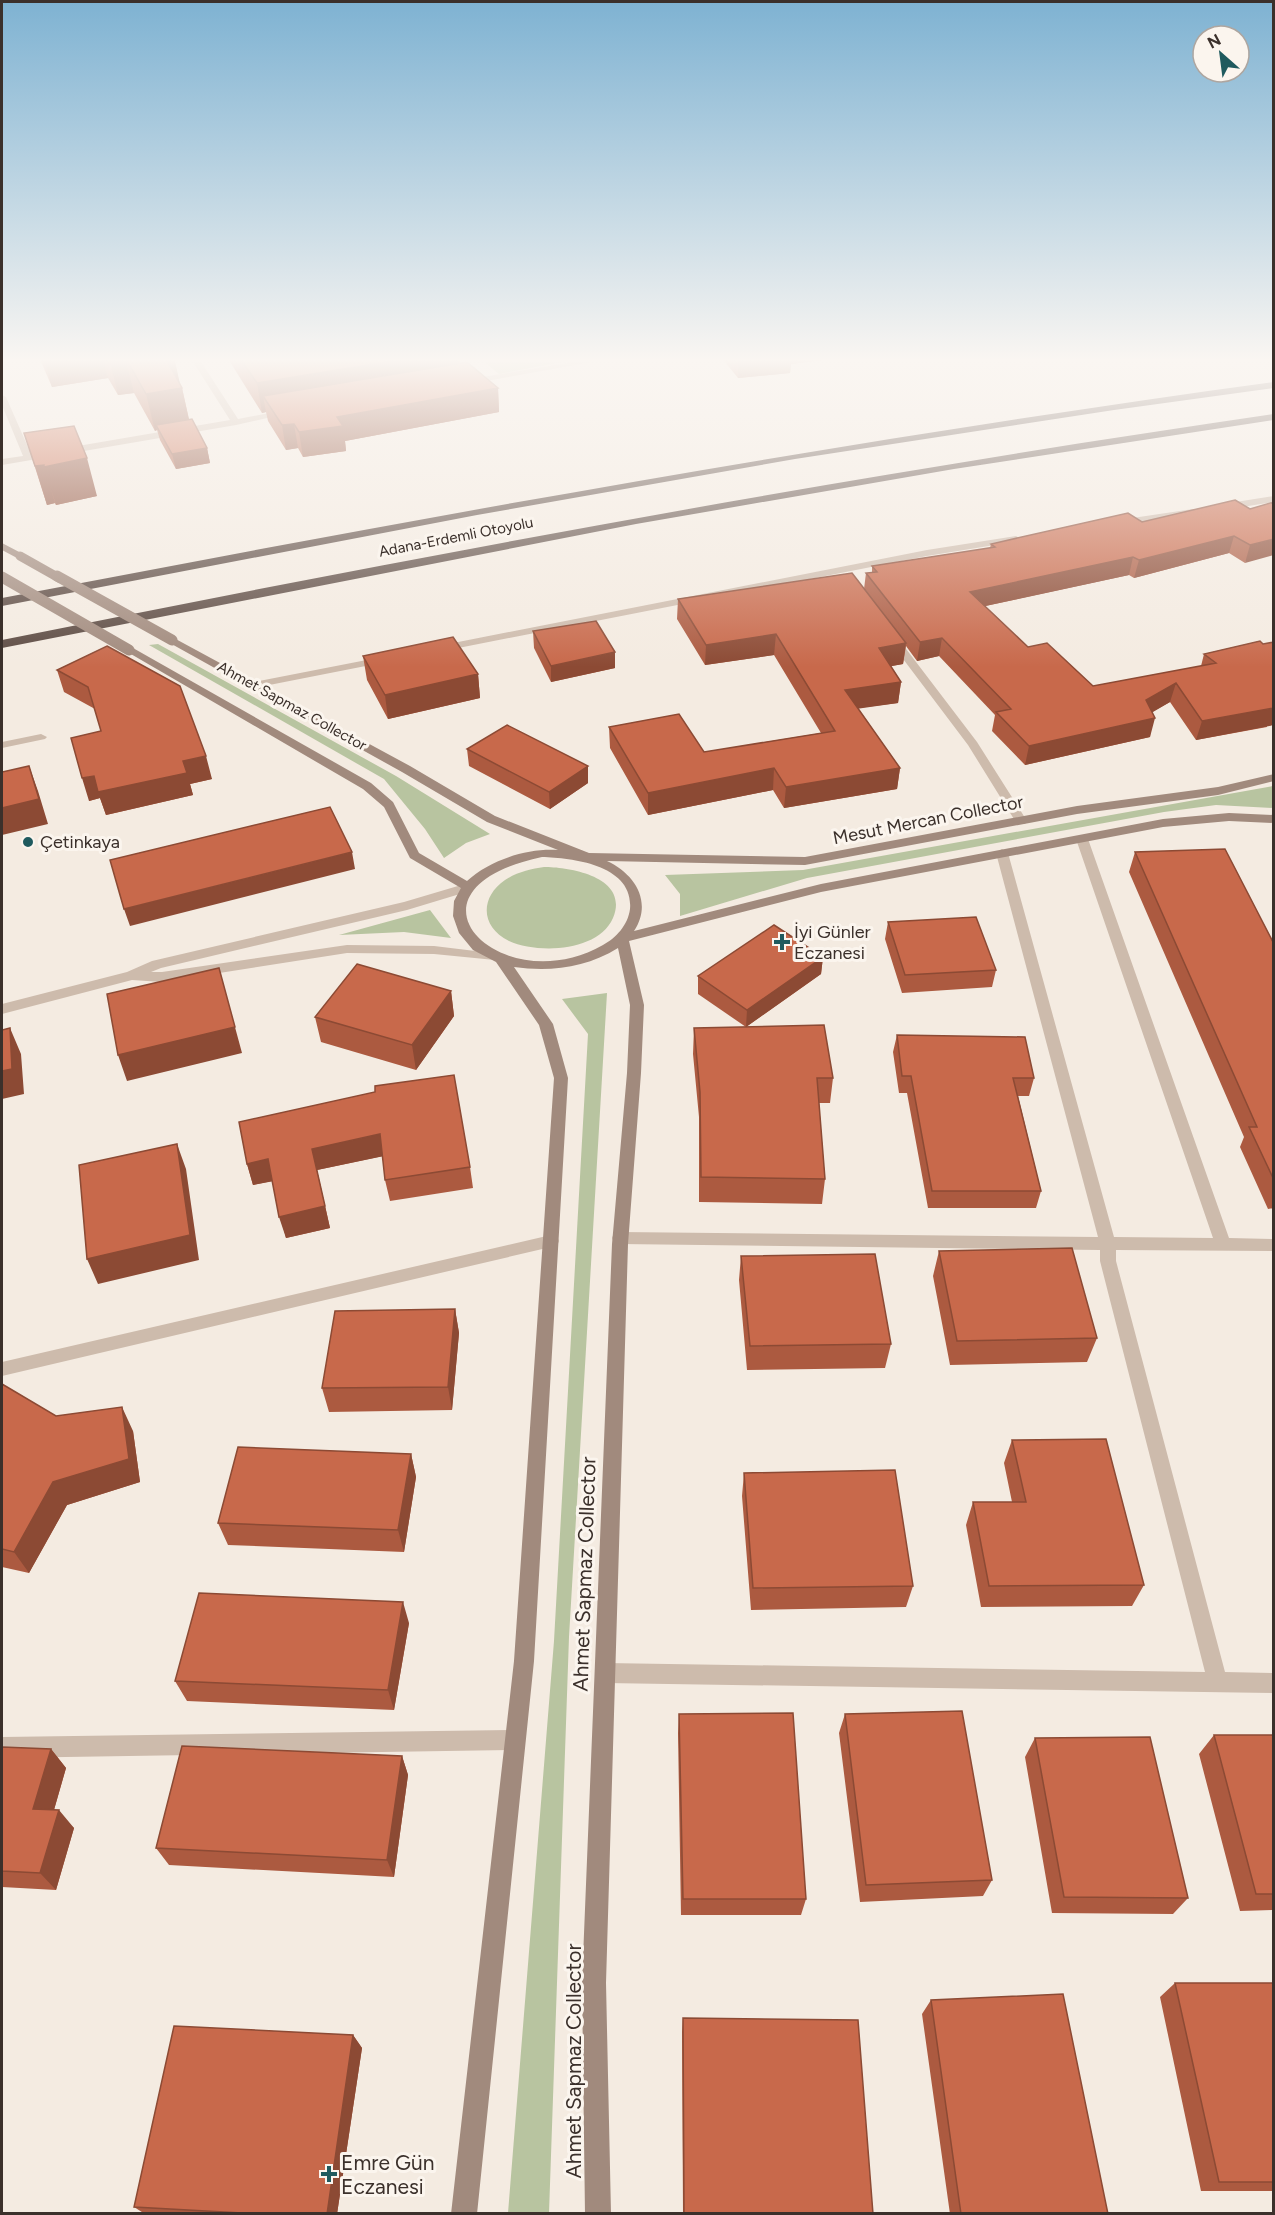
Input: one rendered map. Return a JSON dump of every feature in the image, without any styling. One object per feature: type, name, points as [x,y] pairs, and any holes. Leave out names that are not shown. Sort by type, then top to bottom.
[{"type":"highway","name":"Adana-Erdemli Otoyolu","points":[[2,602],[349,534],[772,460]]},
{"type":"highway","name":"Adana-Erdemli Otoyolu","points":[[2,644],[226,598],[801,491],[988,460]]},
{"type":"main road","name":"Ahmet Sapmaz Collector","points":[[2,546],[172,639],[490,819],[587,857]]},
{"type":"main road","name":"Ahmet Sapmaz Collector","points":[[2,577],[367,786],[389,805],[414,855],[468,887]]},
{"type":"main road","name":"Mesut Mercan Collector","points":[[587,857],[805,861],[1077,810],[1218,791],[1274,777]]},
{"type":"main road","points":[[622,938],[635,920],[636,900],[628,882],[611,868],[587,857],[565,853],[542,853],[498,864],[481,874],[468,887],[460,903],[460,919],[466,934],[481,948],[500,958],[526,965],[554,966],[596,955],[622,938],[821,888],[1163,823],[1229,817],[1274,819]]},
{"type":"main road","name":"Ahmet Sapmaz Collector","points":[[598,2214],[594,1983],[620,1238],[634,1073],[637,1005],[622,938]]},
{"type":"main road","points":[[464,2214],[524,1661],[561,1078],[546,1024],[500,958]]},
{"type":"street","points":[[1216,508],[1274,499]]},
{"type":"street","points":[[1112,524],[1204,510]]},
{"type":"street","points":[[422,652],[1031,537]]},
{"type":"street","points":[[888,633],[973,744],[1021,821]]},
{"type":"street","points":[[254,685],[399,657]]},
{"type":"street","points":[[2,745],[41,736]]},
{"type":"street","points":[[1082,838],[1223,1244]]},
{"type":"street","points":[[1002,853],[1108,1244],[1108,1261],[1218,1683]]},
{"type":"street","points":[[2,1010],[131,976],[157,964],[407,906],[468,887]]},
{"type":"street","points":[[131,976],[162,977],[347,949],[434,950],[500,958]]},
{"type":"street","points":[[620,1238],[1274,1245]]},
{"type":"street","points":[[2,1369],[551,1240]]},
{"type":"street","points":[[605,1673],[1274,1683]]},
{"type":"street","points":[[2,1748],[515,1740]]},
{"type":"green space","points":[[158,644],[396,776],[490,834],[466,843],[444,858],[425,829],[384,779],[149,645]]},
{"type":"green space","points":[[1273,786],[1273,808],[1216,805],[1164,812],[807,878],[680,916],[680,894],[665,875],[803,870]]},
{"type":"green space","points":[[544,867],[582,872],[605,884],[613,893],[616,904],[613,918],[605,929],[594,938],[581,944],[551,948],[521,945],[499,935],[488,920],[488,903],[491,895],[510,877],[524,871]]},
{"type":"green space","points":[[430,910],[451,938],[404,932],[339,935]]},
{"type":"green space","points":[[607,993],[569,1637],[549,2213],[508,2213],[554,1641],[588,1034],[562,999]]},
{"type":"building","points":[[33,460],[76,460],[44,467],[44,465],[35,466]]},
{"type":"building","points":[[1235,500],[1250,509],[1274,502],[1274,539],[1250,545],[1234,536],[1139,560],[1133,557],[970,592],[1028,647],[1047,643],[1093,686],[1216,663],[1204,654],[1260,641],[1263,644],[1274,642],[1274,708],[1202,721],[1176,683],[1146,700],[1155,718],[1029,746],[996,712],[1011,709],[942,638],[920,642],[866,573],[877,572],[872,566],[995,547],[991,544],[1128,513],[1142,522]]},
{"type":"building","points":[[852,573],[906,643],[879,648],[901,682],[845,690],[900,768],[786,787],[774,768],[648,793],[609,727],[679,714],[704,752],[835,731],[776,634],[706,645],[678,599]]},
{"type":"building","points":[[596,621],[615,652],[551,666],[533,631]]},
{"type":"building","points":[[453,637],[478,674],[385,695],[363,656]]},
{"type":"building","points":[[107,646],[180,686],[206,756],[183,761],[187,773],[98,792],[94,776],[82,778],[71,738],[101,731],[88,687],[57,670]]},
{"type":"building","points":[[507,725],[588,766],[549,792],[467,749]]},
{"type":"building","points":[[29,766],[39,799],[2,808],[2,772]]},
{"type":"building","points":[[330,807],[352,852],[124,909],[110,860]]},
{"type":"building","points":[[1225,849],[1274,944],[1274,1180],[1249,1127],[1257,1127],[1135,852]]},
{"type":"building","points":[[976,917],[996,970],[905,975],[888,922]]},
{"type":"building","points":[[774,925],[823,957],[747,1010],[698,976]]},
{"type":"building","points":[[357,964],[451,991],[412,1045],[315,1017]]},
{"type":"building","points":[[219,968],[235,1027],[118,1055],[107,994]]},
{"type":"building","points":[[824,1025],[833,1078],[817,1078],[825,1179],[701,1177],[700,1092],[694,1028]]},
{"type":"building","points":[[10,1028],[12,1069],[2,1071],[2,1030]]},
{"type":"building","points":[[897,1035],[1025,1037],[1034,1078],[1013,1078],[1041,1191],[932,1191],[911,1076],[902,1076]]},
{"type":"building","points":[[454,1075],[470,1167],[385,1180],[380,1134],[312,1149],[325,1206],[279,1217],[268,1159],[247,1164],[239,1122],[375,1092],[375,1086]]},
{"type":"building","points":[[177,1144],[190,1235],[87,1259],[79,1165]]},
{"type":"building","points":[[1072,1248],[1097,1338],[957,1341],[939,1251]]},
{"type":"building","points":[[875,1254],[891,1344],[750,1346],[741,1256]]},
{"type":"building","points":[[455,1309],[448,1387],[322,1388],[335,1311]]},
{"type":"building","points":[[2,1384],[56,1416],[122,1407],[129,1459],[53,1482],[14,1552],[2,1549]]},
{"type":"building","points":[[1106,1439],[1144,1585],[989,1586],[973,1502],[1026,1502],[1012,1440]]},
{"type":"building","points":[[238,1447],[411,1454],[398,1530],[218,1523]]},
{"type":"building","points":[[895,1470],[913,1586],[753,1588],[744,1473]]},
{"type":"building","points":[[199,1593],[403,1602],[388,1690],[175,1681]]},
{"type":"building","points":[[962,1711],[992,1880],[866,1885],[845,1714]]},
{"type":"building","points":[[793,1713],[806,1899],[683,1899],[679,1714]]},
{"type":"building","points":[[1214,1735],[1274,1735],[1274,1894],[1256,1894]]},
{"type":"building","points":[[1150,1737],[1188,1898],[1064,1897],[1035,1738]]},
{"type":"building","points":[[182,1746],[402,1756],[387,1860],[156,1848]]},
{"type":"building","points":[[2,1747],[51,1749],[33,1809],[59,1810],[40,1873],[2,1871]]},
{"type":"building","points":[[1175,1983],[1274,1983],[1274,2182],[1219,2182]]},
{"type":"building","points":[[1063,1994],[1108,2214],[961,2214],[931,2000]]},
{"type":"building","points":[[683,2018],[858,2020],[873,2214],[684,2213]]},
{"type":"building","points":[[174,2026],[353,2035],[327,2214],[262,2214],[134,2207]]},
{"type":"place","name":"Çetinkaya","points":[[28,842]]},
{"type":"place","name":"İyi Günler Eczanesi","points":[[782,942]]},
{"type":"place","name":"Emre Gün Eczanesi","points":[[329,2174]]}]
